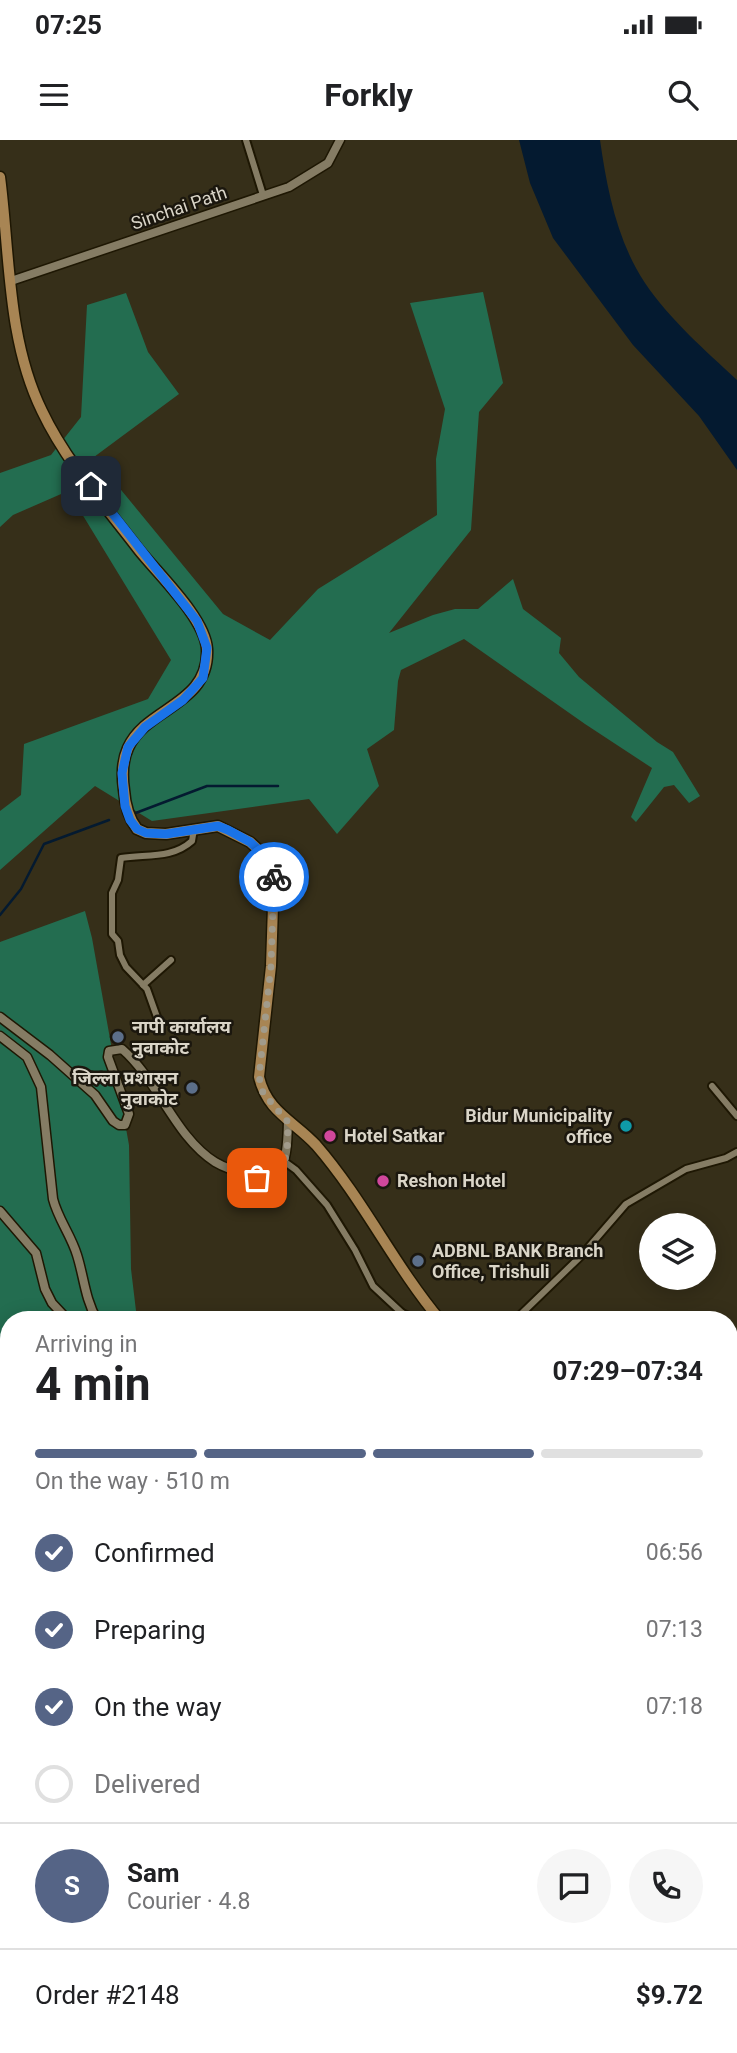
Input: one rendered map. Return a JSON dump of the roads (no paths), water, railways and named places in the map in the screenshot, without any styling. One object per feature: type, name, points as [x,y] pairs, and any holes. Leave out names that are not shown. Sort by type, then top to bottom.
[{"type":"main road","points":[[0,177],[20,348],[42,412],[74,464],[197,621],[207,648],[203,678],[183,700],[145,727],[128,747],[122,773],[125,806],[130,820],[137,829],[146,833],[166,834],[218,826],[250,842],[262,853],[274,876],[271,966],[259,1077],[263,1093],[288,1122],[314,1144],[349,1188],[433,1311]]},
{"type":"street","points":[[246,140],[263,195]]},
{"type":"street","name":"Sinchai Path","points":[[11,281],[289,187],[328,163],[340,140]]},
{"type":"street","points":[[157,1017],[147,989],[126,967],[120,955],[118,941],[112,934],[112,893],[118,880],[121,858],[147,854],[163,856],[184,848],[192,841],[194,828]]},
{"type":"street","points":[[143,985],[171,960]]},
{"type":"street","points":[[0,1017],[50,1055],[95,1096],[113,1121],[125,1125],[129,1114],[108,1057],[109,1051],[122,1048],[134,1059],[189,1138],[216,1163],[257,1178],[269,1178],[285,1163],[288,1122]]},
{"type":"street","points":[[0,1036],[27,1057],[41,1087],[52,1199],[77,1255],[92,1311]]},
{"type":"street","points":[[712,1086],[737,1116]]},
{"type":"street","points":[[524,1311],[581,1256],[626,1204],[686,1169],[726,1158],[737,1152]]},
{"type":"street","points":[[285,1163],[296,1170],[327,1205],[355,1250],[373,1286],[401,1311]]},
{"type":"street","points":[[0,1211],[36,1254],[45,1289],[60,1311]]},
{"type":"water","points":[[519,140],[600,140],[615,214],[635,267],[665,309],[737,380],[737,470],[699,416],[633,345],[553,238],[530,183]]},
{"type":"waterway","points":[[133,814],[207,786],[278,786]]},
{"type":"waterway","points":[[0,915],[21,889],[44,844],[109,820]]},
{"type":"place","name":"नापी कार्यालय नुवाकोट","points":[[118,1037]]},
{"type":"place","name":"जिल्ला प्रशासन नुवाकोट","points":[[192,1088]]},
{"type":"place","name":"Bidur Municipality office","points":[[626,1126]]},
{"type":"place","name":"Hotel Satkar","points":[[330,1136]]},
{"type":"place","name":"Reshon Hotel","points":[[383,1181]]},
{"type":"place","name":"ADBNL BANK Branch Office, Trishuli","points":[[418,1261]]}]
